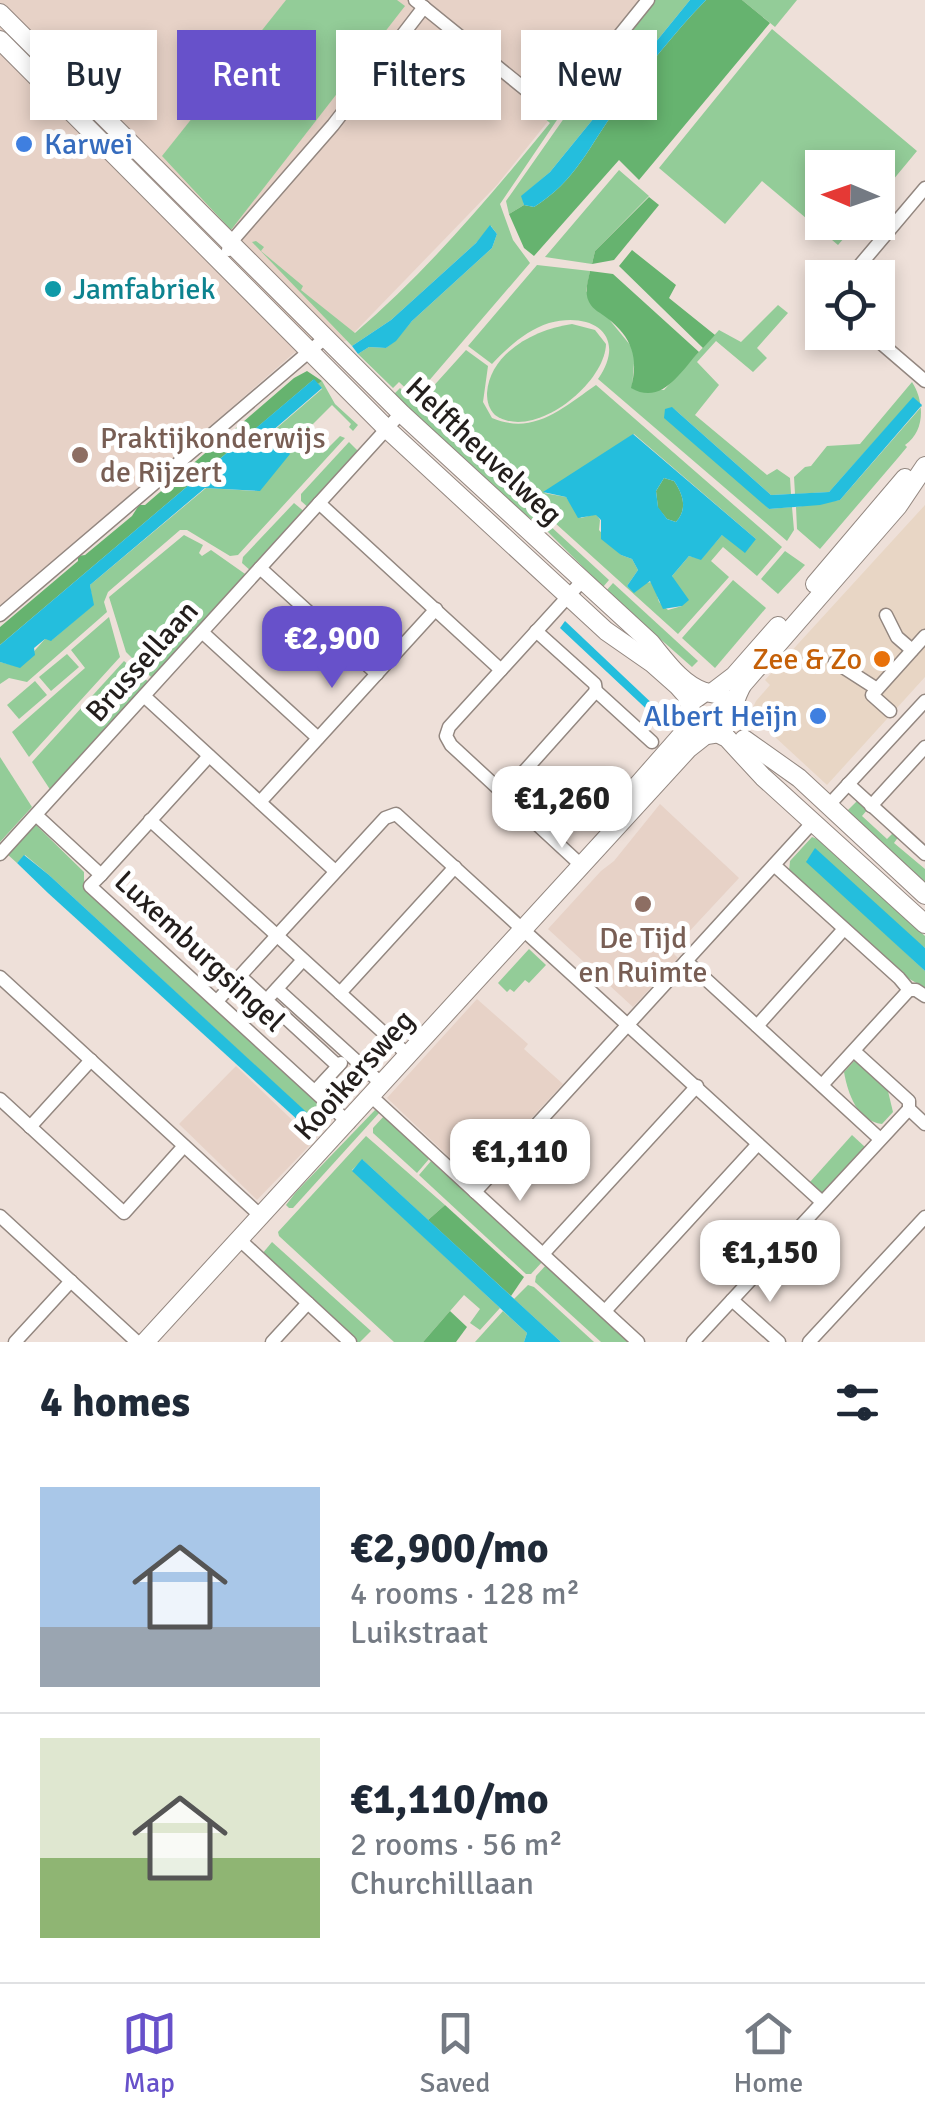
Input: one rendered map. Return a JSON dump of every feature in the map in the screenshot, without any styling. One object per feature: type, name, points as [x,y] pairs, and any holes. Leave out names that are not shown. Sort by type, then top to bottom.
[{"type":"main road","name":"Helftheuvelweg","points":[[0,13],[401,413],[650,642],[684,679],[709,692]]},
{"type":"main road","name":"Helftheuvelweg","points":[[0,40],[387,429],[606,631],[652,663],[686,695],[689,712]]},
{"type":"main road","points":[[925,455],[734,676],[694,698],[689,712],[694,727],[728,738],[763,776],[925,924]]},
{"type":"main road","points":[[712,734],[726,727],[743,684],[890,515],[925,466]]},
{"type":"main road","points":[[709,692],[726,700],[735,730],[754,748],[799,778],[925,895]]},
{"type":"main road","name":"Kooikersweg","points":[[602,842],[628,796],[686,730],[689,712]]},
{"type":"main road","name":"Kooikersweg","points":[[145,1342],[697,739],[712,734]]},
{"type":"main road","points":[[813,822],[828,806]]},
{"type":"street","points":[[223,266],[231,242],[333,125],[419,4],[541,102],[562,106],[648,0]]},
{"type":"street","points":[[863,260],[925,188]]},
{"type":"street","points":[[0,615],[326,338]]},
{"type":"street","points":[[889,350],[925,381]]},
{"type":"street","name":"Brussellaan","points":[[0,854],[401,413]]},
{"type":"street","points":[[319,503],[502,670]]},
{"type":"street","points":[[260,568],[376,674]]},
{"type":"street","points":[[581,865],[451,745],[446,736],[449,727],[582,580]]},
{"type":"street","points":[[260,802],[436,609]]},
{"type":"street","points":[[886,615],[897,637],[912,650]]},
{"type":"street","points":[[536,631],[652,742]]},
{"type":"street","points":[[202,632],[318,738]]},
{"type":"street","points":[[890,711],[872,695],[925,636]]},
{"type":"street","points":[[835,662],[877,690]]},
{"type":"street","points":[[504,794],[596,691]]},
{"type":"street","points":[[144,696],[335,871]]},
{"type":"street","points":[[828,806],[925,701]]},
{"type":"street","points":[[872,806],[925,747]]},
{"type":"street","points":[[100,875],[209,756]]},
{"type":"street","points":[[848,784],[925,854]]},
{"type":"street","points":[[217,1001],[385,818],[392,814],[400,816],[822,1202]]},
{"type":"street","name":"Luxemburgsingel","points":[[36,815],[100,875],[90,886],[349,1122]]},
{"type":"street","points":[[150,820],[408,1056]]},
{"type":"street","points":[[475,1192],[813,822]]},
{"type":"street","points":[[774,865],[909,990]]},
{"type":"street","points":[[340,993],[456,866]]},
{"type":"street","points":[[757,1026],[844,929]]},
{"type":"street","points":[[266,1000],[303,960]]},
{"type":"street","points":[[686,961],[880,1139]]},
{"type":"street","points":[[240,976],[338,1066]]},
{"type":"street","points":[[0,977],[262,1217]]},
{"type":"street","points":[[277,989],[349,1054],[378,1091],[475,1192],[638,1342]]},
{"type":"street","points":[[822,1086],[909,990],[925,996]]},
{"type":"street","points":[[694,1342],[909,1108],[909,1101],[854,1051]]},
{"type":"street","points":[[315,1091],[349,1054]]},
{"type":"street","points":[[30,1126],[90,1060]]},
{"type":"street","points":[[542,1254],[697,1086]]},
{"type":"street","points":[[0,1100],[124,1213],[184,1146]]},
{"type":"street","points":[[909,1108],[925,1124]]},
{"type":"street","points":[[605,1312],[758,1144]]},
{"type":"street","points":[[809,1342],[925,1217]]},
{"type":"street","points":[[3,1224],[137,1342]]},
{"type":"street","points":[[240,1241],[350,1342]]},
{"type":"street","points":[[15,1342],[70,1281]]},
{"type":"street","points":[[732,1300],[779,1342]]},
{"type":"street","points":[[272,1342],[308,1303]]},
{"type":"shaded area","points":[[0,0],[645,0],[621,30],[521,30],[521,120],[549,120],[497,185],[346,341],[294,353],[0,610]]},
{"type":"shaded area","points":[[925,505],[925,677],[827,785],[750,714],[770,685],[765,680]]},
{"type":"shaded area","name":"De Tijd en Ruimte","points":[[660,804],[739,878],[671,951],[678,958],[633,1007],[548,929],[614,861]]},
{"type":"shaded area","points":[[477,999],[528,1044],[524,1049],[563,1084],[477,1177],[470,1177],[387,1098]]},
{"type":"shaded area","points":[[236,1066],[314,1141],[257,1200],[179,1124]]},
{"type":"green space","points":[[286,0],[397,0],[405,6],[386,30],[336,30],[336,95],[231,230],[162,156],[191,120],[316,120],[316,30],[262,30]]},
{"type":"green space","points":[[652,0],[690,0],[657,41],[657,30],[628,30]]},
{"type":"green space","points":[[706,0],[742,0],[770,23],[639,180],[619,160],[534,256],[524,248],[509,214],[524,205],[534,207],[561,186],[609,120],[657,120],[657,56]]},
{"type":"green space","points":[[742,0],[797,0],[775,27]]},
{"type":"green space","points":[[772,29],[917,151],[895,178],[895,150],[805,150],[805,217],[762,181],[725,224],[659,168]]},
{"type":"green space","points":[[546,120],[557,120],[500,204],[513,240],[530,263],[415,397],[399,382],[393,388],[358,354],[369,347],[386,348],[395,341],[492,248],[497,234],[491,226],[391,320],[352,346],[252,242],[264,247],[261,251],[303,286],[301,290],[355,333],[433,259],[550,123]]},
{"type":"green space","points":[[563,120],[592,120],[550,172],[522,196],[524,205],[509,214],[506,201]]},
{"type":"green space","points":[[619,170],[649,196],[595,251],[592,264],[545,257]]},
{"type":"green space","points":[[649,197],[659,205],[614,260],[592,264],[595,251]]},
{"type":"green space","points":[[632,250],[676,285],[669,298],[715,335],[703,348],[619,266]]},
{"type":"green space","points":[[537,265],[590,271],[586,291],[635,351],[632,388],[664,390],[719,330],[741,342],[778,305],[788,313],[757,348],[767,358],[753,372],[716,341],[697,362],[719,385],[695,415],[767,475],[777,469],[790,478],[791,494],[771,495],[672,407],[769,509],[792,507],[794,530],[787,541],[598,379],[609,350],[607,339],[592,324],[565,320],[541,326],[518,340],[492,364],[468,346]]},
{"type":"green space","points":[[590,271],[613,274],[699,352],[661,390],[652,393],[631,388],[631,349],[616,325],[589,302]]},
{"type":"green space","points":[[572,324],[595,330],[606,344],[594,376],[564,405],[547,415],[511,421],[495,415],[487,393],[490,378],[506,354],[530,337]]},
{"type":"green space","points":[[466,350],[488,366],[483,402],[492,418],[507,423],[521,424],[548,417],[596,385],[782,547],[757,576],[723,547],[711,561],[729,577],[678,634],[420,401]],"holes":[[[634,434],[756,539],[722,535],[701,559],[689,556],[672,576],[682,606],[668,610],[659,602],[653,582],[642,583],[634,592],[627,586],[638,570],[632,559],[621,555],[599,530],[596,514],[581,518],[566,497],[544,493]]]},
{"type":"green space","points":[[307,371],[322,381],[318,384],[313,380],[0,645],[0,627],[78,561],[78,556],[85,555],[132,516],[139,505],[145,505],[212,443],[221,441]]},
{"type":"green space","points":[[322,381],[335,404],[358,425],[353,431],[332,405],[304,433],[323,453],[340,436],[345,438],[238,555],[230,556],[187,530],[180,530],[108,592],[104,602],[107,612],[27,682],[9,678],[0,684],[0,662],[20,667],[45,639],[52,640],[93,605],[90,585],[206,488],[257,491],[271,433],[322,389],[318,384]]},
{"type":"green space","points":[[912,382],[920,404],[913,398],[829,492],[795,494],[794,477],[811,466],[827,446],[860,444]]},
{"type":"green space","points":[[400,388],[609,580],[603,587],[546,530],[515,507],[393,395]]},
{"type":"green space","points":[[921,407],[919,425],[907,447],[820,549],[797,529],[796,507],[840,500]]},
{"type":"green space","points":[[349,442],[360,453],[310,509],[301,501],[301,494]]},
{"type":"green space","points":[[664,478],[674,481],[682,496],[682,512],[676,522],[667,519],[658,508],[656,491]]},
{"type":"green space","points":[[294,503],[306,513],[252,572],[242,563],[243,557]]},
{"type":"green space","points":[[184,535],[203,545],[199,553],[202,556],[211,550],[248,576],[153,679],[126,652],[109,597]]},
{"type":"green space","points":[[785,551],[805,565],[778,594],[761,579]]},
{"type":"green space","points":[[733,580],[766,608],[715,668],[682,638]]},
{"type":"green space","points":[[613,583],[698,661],[692,667],[606,591]]},
{"type":"green space","points":[[109,617],[120,657],[29,757],[12,732],[85,668],[71,650]]},
{"type":"green space","points":[[67,654],[79,667],[51,691],[39,677]]},
{"type":"green space","points":[[124,661],[150,683],[51,791],[32,762]]},
{"type":"green space","points":[[35,681],[47,695],[19,719],[7,705]]},
{"type":"green space","points":[[0,757],[32,807],[0,842]]},
{"type":"green space","points":[[857,801],[867,810],[862,816],[887,839],[894,832],[899,836],[894,843],[925,869],[925,885],[846,812]]},
{"type":"green space","points":[[35,824],[84,872],[84,887],[328,1111],[330,1117],[316,1136],[308,1127],[314,1120],[49,875],[25,855],[17,863],[7,854]]},
{"type":"green space","points":[[812,837],[820,840],[925,936],[925,948],[806,859],[925,971],[925,988],[906,977],[789,871],[790,861]]},
{"type":"green space","points":[[529,949],[546,965],[529,983],[525,980],[514,992],[507,992],[498,983]]},
{"type":"green space","points":[[857,1058],[887,1087],[893,1112],[882,1124],[866,1118],[851,1097],[844,1072]]},
{"type":"green space","points":[[376,1109],[380,1112],[289,1208],[286,1205],[296,1192]]},
{"type":"green space","points":[[384,1116],[429,1159],[417,1173],[373,1133]]},
{"type":"green space","points":[[852,1135],[865,1147],[823,1194],[810,1182]]},
{"type":"green space","points":[[366,1136],[445,1205],[428,1220],[363,1160],[352,1170],[500,1308],[480,1330],[470,1323],[480,1309],[464,1295],[423,1342],[394,1342],[279,1236],[278,1232]]},
{"type":"green space","points":[[431,1161],[543,1261],[531,1274],[526,1274],[419,1175]]},
{"type":"green space","points":[[445,1205],[524,1277],[511,1296],[428,1220]]},
{"type":"green space","points":[[272,1242],[371,1331],[360,1342],[262,1254]]},
{"type":"green space","points":[[547,1264],[631,1342],[601,1342],[535,1282]]},
{"type":"green space","points":[[528,1285],[594,1342],[561,1342],[514,1299]]},
{"type":"green space","points":[[450,1311],[467,1327],[456,1342],[423,1342]]},
{"type":"green space","points":[[503,1311],[527,1333],[524,1342],[475,1342]]},
{"type":"water","points":[[690,0],[706,0],[657,56],[657,41]]},
{"type":"water","points":[[592,120],[609,120],[561,186],[534,207],[524,205],[521,196],[550,172]]},
{"type":"water","points":[[490,225],[497,234],[492,248],[412,321],[396,341],[386,348],[369,347],[358,354],[352,346],[391,320],[476,243]]},
{"type":"water","points":[[314,379],[322,388],[271,432],[290,454],[260,491],[205,488],[90,585],[94,605],[51,641],[45,639],[34,648],[35,655],[20,668],[0,662],[0,645]]},
{"type":"water","points":[[913,397],[922,405],[840,500],[820,505],[769,509],[664,418],[665,409],[672,407],[771,495],[829,492]]},
{"type":"water","points":[[633,434],[756,539],[745,553],[722,535],[701,560],[689,556],[672,576],[689,600],[682,606],[663,609],[650,581],[634,593],[627,586],[638,570],[632,559],[601,539],[601,520],[596,515],[578,518],[566,497],[543,492]],"holes":[[[664,478],[674,481],[683,502],[676,522],[667,519],[658,507],[656,491]]]},
{"type":"water","points":[[565,621],[658,709],[655,717],[560,628]]},
{"type":"water","points":[[815,848],[925,948],[925,971],[806,862]]},
{"type":"water","points":[[24,855],[315,1120],[308,1127],[300,1122],[48,893],[17,863]]},
{"type":"water","points":[[362,1159],[561,1342],[524,1342],[527,1333],[352,1171]]},
{"type":"place","name":"Karwei","points":[[24,144]]},
{"type":"place","name":"Jamfabriek","points":[[53,289]]},
{"type":"place","name":"Praktijkonderwijs de Rijzert","points":[[80,455]]},
{"type":"place","name":"Zee & Zo","points":[[882,659]]},
{"type":"place","name":"Albert Heijn","points":[[818,716]]},
{"type":"place","name":"De Tijd en Ruimte","points":[[643,904]]}]
